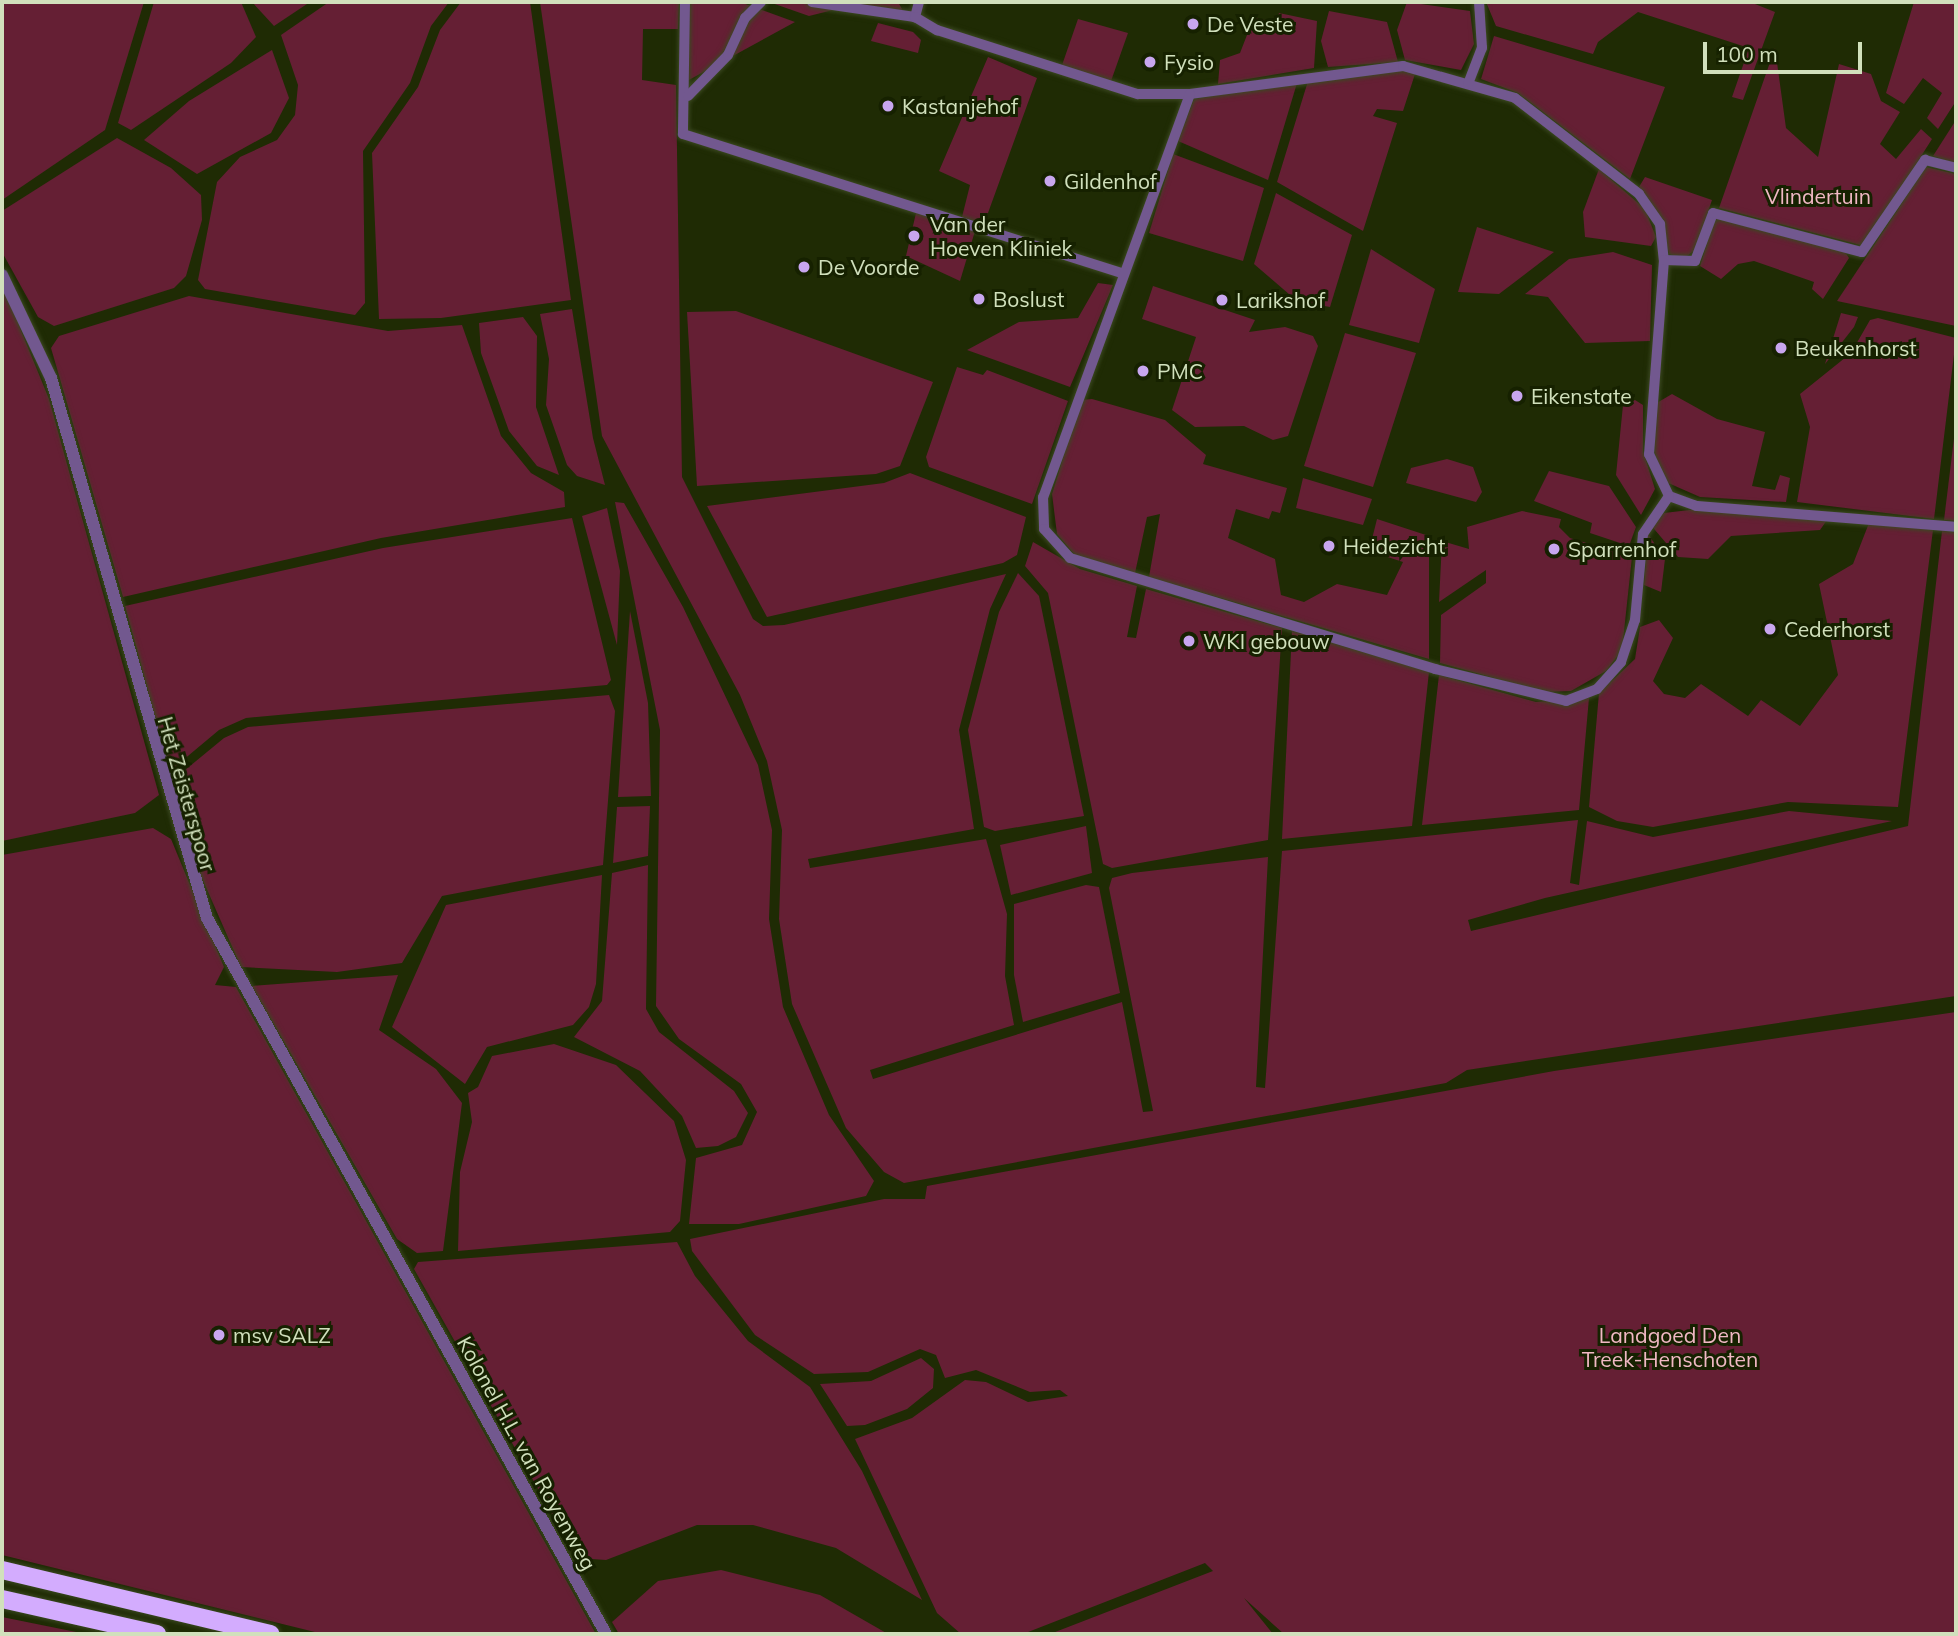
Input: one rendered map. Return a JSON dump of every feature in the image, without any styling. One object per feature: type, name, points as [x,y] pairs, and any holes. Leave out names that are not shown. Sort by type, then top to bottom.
[{"type":"highway","points":[[2,1570],[270,1634]]},
{"type":"highway","points":[[2,1599],[157,1634]]},
{"type":"street","points":[[685,2],[688,96],[680,125],[685,135],[1122,273]]},
{"type":"street","points":[[688,96],[728,55],[745,18],[761,2]]},
{"type":"street","points":[[812,2],[915,17],[994,52],[1118,91],[1190,94],[1395,66],[1468,83],[1520,101],[1639,194],[1660,224],[1664,260],[1649,454],[1669,496],[1696,506],[1956,527]]},
{"type":"street","points":[[915,17],[919,2]]},
{"type":"street","points":[[1468,83],[1482,48],[1479,2]]},
{"type":"street","points":[[1190,94],[1122,273],[1041,512],[1053,544],[1095,568],[1526,696],[1566,701],[1597,689],[1621,662],[1635,620],[1643,534],[1669,496]]},
{"type":"street","points":[[1664,260],[1695,261],[1713,213],[1862,252],[1925,160],[1956,168]]},
{"type":"street","name":"Het Zeisterspoor","points":[[2,275],[51,378],[206,918],[414,1291]]},
{"type":"street","name":"Kolonel H.L. van Royenweg","points":[[414,1291],[606,1634]]},
{"type":"green space","points":[[2,2],[144,2],[105,130],[2,200]]},
{"type":"green space","points":[[154,2],[241,2],[256,37],[231,63],[131,130],[118,123]]},
{"type":"green space","points":[[252,2],[310,2],[274,26]]},
{"type":"green space","points":[[329,2],[449,2],[431,26],[410,83],[363,151],[365,303],[355,315],[205,289],[198,280],[217,182],[240,157],[277,140],[295,115],[298,85],[281,35]]},
{"type":"green space","points":[[461,2],[530,2],[571,300],[441,318],[379,319],[372,153],[418,87],[440,30]]},
{"type":"green space","points":[[540,2],[679,2],[678,29],[643,29],[642,80],[676,85],[682,477],[753,619],[763,626],[784,625],[1006,574],[990,609],[959,730],[974,829],[808,859],[810,868],[986,839],[1007,914],[1005,976],[1014,1025],[870,1070],[873,1079],[1122,1002],[1143,1112],[1153,1111],[1109,888],[1112,878],[1132,873],[1268,857],[1256,1087],[1265,1088],[1282,851],[1578,820],[1570,883],[1579,885],[1587,821],[1653,837],[1789,811],[1892,821],[1545,898],[1468,920],[1471,931],[1908,826],[1942,531],[1956,532],[1956,996],[1467,1070],[1446,1083],[904,1183],[884,1172],[846,1128],[792,1004],[779,919],[782,830],[767,761],[740,695],[602,436]]},
{"type":"green space","points":[[689,2],[740,2],[795,22],[687,81]]},
{"type":"green space","points":[[769,2],[898,2],[907,18],[837,9],[809,16]]},
{"type":"green space","points":[[1407,2],[1470,11],[1474,44],[1461,70],[1405,60],[1397,30]]},
{"type":"green space","points":[[1486,2],[1750,2],[1775,12],[1743,100],[1732,97],[1749,48],[1638,12],[1598,42],[1593,54],[1496,26]]},
{"type":"green space","points":[[1914,2],[1956,2],[1956,101],[1938,129],[1927,118],[1942,93],[1923,78],[1904,104],[1886,93]]},
{"type":"green space","points":[[1329,11],[1387,22],[1398,62],[1328,67],[1321,41]]},
{"type":"green space","points":[[1279,13],[1317,21],[1314,68],[1218,84],[1220,60],[1240,53],[1254,17],[1276,23]]},
{"type":"green space","points":[[1078,19],[1128,33],[1111,81],[1061,68]]},
{"type":"green space","points":[[878,23],[913,32],[921,40],[918,53],[871,41]]},
{"type":"green space","points":[[1494,36],[1665,87],[1630,179],[1518,93],[1481,79]]},
{"type":"green space","name":"Vlindertuin","points":[[1775,48],[1786,128],[1818,157],[1839,64],[1871,74],[1881,101],[1900,112],[1880,144],[1896,159],[1921,129],[1932,139],[1864,246],[1719,208]]},
{"type":"green space","points":[[272,50],[289,98],[271,133],[197,174],[144,140],[189,101]]},
{"type":"green space","points":[[988,57],[1037,78],[984,224],[962,217],[970,185],[939,171]]},
{"type":"green space","points":[[1410,70],[1415,74],[1403,111],[1377,109],[1373,116],[1397,123],[1363,231],[1277,182],[1308,81]]},
{"type":"green space","points":[[1297,83],[1268,180],[1178,141],[1194,99]]},
{"type":"green space","points":[[1956,120],[1956,164],[1933,156]]},
{"type":"green space","points":[[117,138],[171,168],[201,195],[202,220],[186,276],[174,288],[54,326],[38,317],[2,252],[2,211]]},
{"type":"green space","points":[[1173,154],[1264,188],[1243,261],[1149,233]]},
{"type":"green space","points":[[1926,167],[1956,174],[1956,326],[1837,301]]},
{"type":"green space","points":[[1599,169],[1645,209],[1656,237],[1651,246],[1585,237],[1583,212]]},
{"type":"green space","points":[[1645,177],[1712,200],[1695,250],[1683,259],[1669,254],[1661,218],[1639,187]]},
{"type":"green space","points":[[1276,193],[1352,235],[1330,307],[1297,301],[1254,264]]},
{"type":"green space","points":[[916,213],[975,231],[960,281],[906,256]]},
{"type":"green space","points":[[1715,218],[1845,252],[1849,258],[1823,299],[1812,289],[1814,282],[1754,261],[1738,264],[1721,279],[1700,266]]},
{"type":"green space","points":[[1477,227],[1554,252],[1499,294],[1458,292]]},
{"type":"green space","points":[[1371,249],[1435,289],[1419,343],[1349,325]]},
{"type":"green space","points":[[1613,252],[1652,265],[1650,341],[1585,343],[1548,297],[1525,294],[1569,259]]},
{"type":"green space","points":[[1098,283],[1113,285],[1070,387],[967,350],[1019,322],[1078,318]]},
{"type":"green space","points":[[2,284],[49,399],[159,795],[135,813],[2,841]]},
{"type":"green space","points":[[1153,286],[1255,320],[1249,332],[1285,327],[1313,336],[1318,346],[1288,436],[1273,440],[1244,426],[1195,427],[1172,410],[1196,337],[1142,319]]},
{"type":"green space","points":[[189,296],[388,331],[462,325],[501,436],[531,473],[564,492],[565,507],[381,538],[123,597],[51,348],[59,336]]},
{"type":"green space","points":[[572,309],[593,438],[605,485],[577,476],[567,465],[546,405],[549,359],[540,314]]},
{"type":"green space","points":[[736,311],[933,382],[900,466],[876,474],[697,486],[687,312]]},
{"type":"green space","points":[[1841,313],[1858,317],[1854,327],[1825,364]]},
{"type":"green space","points":[[523,317],[537,336],[536,407],[559,475],[537,466],[509,431],[481,353],[479,323]]},
{"type":"green space","points":[[1878,318],[1956,338],[1934,519],[1797,502],[1810,427],[1800,394],[1851,353],[1870,320]]},
{"type":"green space","points":[[1345,333],[1416,353],[1373,487],[1304,466]]},
{"type":"green space","points":[[957,367],[983,375],[987,370],[1068,401],[1032,504],[929,467],[926,457]]},
{"type":"green space","points":[[1672,394],[1717,419],[1765,432],[1752,486],[1775,490],[1780,475],[1790,478],[1786,502],[1700,497],[1666,482],[1655,454],[1655,404]]},
{"type":"green space","points":[[1092,399],[1165,420],[1206,455],[1203,464],[1287,488],[1280,513],[1272,511],[1269,519],[1236,509],[1228,538],[1275,559],[1281,595],[1304,602],[1337,584],[1387,595],[1403,562],[1369,551],[1377,519],[1429,536],[1429,659],[1149,577],[1160,514],[1147,517],[1135,573],[1075,555],[1057,534],[1052,494],[1081,400]]},
{"type":"green space","points":[[1635,400],[1643,405],[1643,451],[1655,489],[1641,515],[1616,475],[1623,405]]},
{"type":"green space","points":[[1956,422],[1956,521],[1944,520]]},
{"type":"green space","points":[[1447,459],[1473,467],[1482,492],[1476,502],[1406,483],[1411,468]]},
{"type":"green space","points":[[1549,471],[1609,486],[1636,527],[1629,546],[1590,533],[1592,523],[1534,501]]},
{"type":"green space","points":[[910,473],[1026,517],[1017,555],[1003,563],[767,617],[707,506],[884,483]]},
{"type":"green space","points":[[1303,478],[1372,499],[1363,525],[1296,508]]},
{"type":"green space","points":[[615,502],[624,503],[683,607],[758,765],[772,830],[769,919],[783,1007],[829,1115],[874,1181],[866,1196],[739,1224],[689,1224],[696,1158],[742,1145],[757,1112],[741,1084],[679,1039],[656,1006],[660,730]]},
{"type":"green space","points":[[607,508],[620,571],[617,645],[582,516]]},
{"type":"green space","points":[[1698,509],[1827,520],[1820,530],[1731,536],[1708,559],[1678,557],[1649,523],[1664,513]]},
{"type":"green space","points":[[1522,511],[1561,519],[1559,527],[1570,538],[1632,557],[1622,650],[1606,671],[1571,691],[1545,692],[1440,663],[1441,615],[1486,583],[1486,570],[1439,602],[1442,541],[1469,549],[1467,527]]},
{"type":"green space","points":[[572,518],[611,680],[607,685],[246,718],[219,730],[170,771],[125,606],[383,548]]},
{"type":"green space","points":[[1869,523],[1933,530],[1898,807],[1788,802],[1653,827],[1617,821],[1589,807],[1599,693],[1635,659],[1640,627],[1659,620],[1673,638],[1653,681],[1664,694],[1685,698],[1701,684],[1748,716],[1761,700],[1800,726],[1838,675],[1819,584],[1853,564]]},
{"type":"green space","points":[[1648,534],[1665,559],[1661,592],[1644,585]]},
{"type":"green space","points":[[1033,542],[1080,569],[1137,586],[1127,637],[1136,638],[1146,589],[1282,628],[1268,840],[1112,868],[1103,864],[1048,593],[1025,566]]},
{"type":"green space","points":[[1018,573],[1039,596],[1084,816],[995,831],[984,827],[968,730],[999,612]]},
{"type":"green space","points":[[630,611],[648,703],[651,796],[618,797]]},
{"type":"green space","points":[[1292,631],[1429,672],[1412,826],[1282,839]]},
{"type":"green space","points":[[1439,675],[1536,702],[1589,698],[1579,810],[1422,825]]},
{"type":"green space","points":[[609,695],[615,711],[603,865],[442,896],[402,963],[337,972],[241,967],[198,869],[173,780],[224,738],[248,727]]},
{"type":"green space","points":[[650,806],[648,856],[613,863],[617,807]]},
{"type":"green space","points":[[1086,826],[1092,873],[1011,895],[1000,845]]},
{"type":"green space","points":[[153,828],[171,839],[224,967],[215,985],[236,987],[596,1634],[323,1634],[2,1555],[2,855]]},
{"type":"green space","points":[[648,865],[646,1009],[659,1032],[734,1091],[748,1113],[736,1137],[718,1146],[696,1148],[682,1116],[640,1071],[574,1037],[602,1001],[612,873]]},
{"type":"green space","points":[[602,875],[596,984],[589,1007],[573,1025],[487,1047],[465,1084],[392,1027],[446,905]]},
{"type":"green space","points":[[1086,885],[1099,887],[1120,993],[1023,1022],[1014,975],[1014,904]]},
{"type":"green space","points":[[398,975],[379,1030],[436,1069],[462,1103],[443,1251],[417,1253],[397,1239],[252,986]]},
{"type":"green space","name":"Landgoed Den Treek-Henschoten","points":[[1956,1012],[1956,1634],[1284,1634],[1244,1598],[1273,1634],[1050,1634],[1213,1571],[1205,1563],[1023,1634],[961,1634],[937,1613],[855,1439],[912,1418],[965,1380],[986,1382],[1028,1402],[1068,1396],[1060,1390],[1030,1392],[976,1370],[945,1378],[936,1355],[920,1349],[868,1372],[814,1374],[755,1335],[692,1251],[690,1239],[884,1199],[925,1199],[927,1186],[1554,1071]]},
{"type":"green space","points":[[554,1044],[616,1065],[674,1121],[686,1160],[680,1221],[670,1232],[458,1251],[460,1172],[472,1122],[468,1093],[478,1087],[492,1056]]},
{"type":"green space","points":[[677,1242],[695,1276],[748,1341],[810,1387],[862,1471],[922,1600],[836,1548],[753,1525],[697,1525],[606,1560],[577,1558],[414,1269],[418,1262]]},
{"type":"green space","points":[[921,1358],[934,1369],[933,1388],[907,1409],[865,1425],[847,1426],[820,1384],[871,1381]]},
{"type":"green space","points":[[721,1570],[820,1595],[888,1634],[619,1634],[612,1622],[658,1581]]},
{"type":"green space","points":[[2,1617],[86,1634],[2,1634]]},
{"type":"place","name":"De Veste","points":[[1193,24]]},
{"type":"place","name":"Fysio","points":[[1150,62]]},
{"type":"place","name":"Kastanjehof","points":[[888,106]]},
{"type":"place","name":"Gildenhof","points":[[1050,181]]},
{"type":"place","name":"Van der Hoeven Kliniek","points":[[914,236]]},
{"type":"place","name":"De Voorde","points":[[804,267]]},
{"type":"place","name":"Boslust","points":[[979,299]]},
{"type":"place","name":"Larikshof","points":[[1222,300]]},
{"type":"place","name":"Beukenhorst","points":[[1781,348]]},
{"type":"place","name":"PMC","points":[[1143,371]]},
{"type":"place","name":"Eikenstate","points":[[1517,396]]},
{"type":"place","name":"Heidezicht","points":[[1329,546]]},
{"type":"place","name":"Sparrenhof","points":[[1554,549]]},
{"type":"place","name":"Cederhorst","points":[[1770,629]]},
{"type":"place","name":"WKI gebouw","points":[[1189,641]]},
{"type":"place","name":"msv SALZ","points":[[219,1335]]}]
